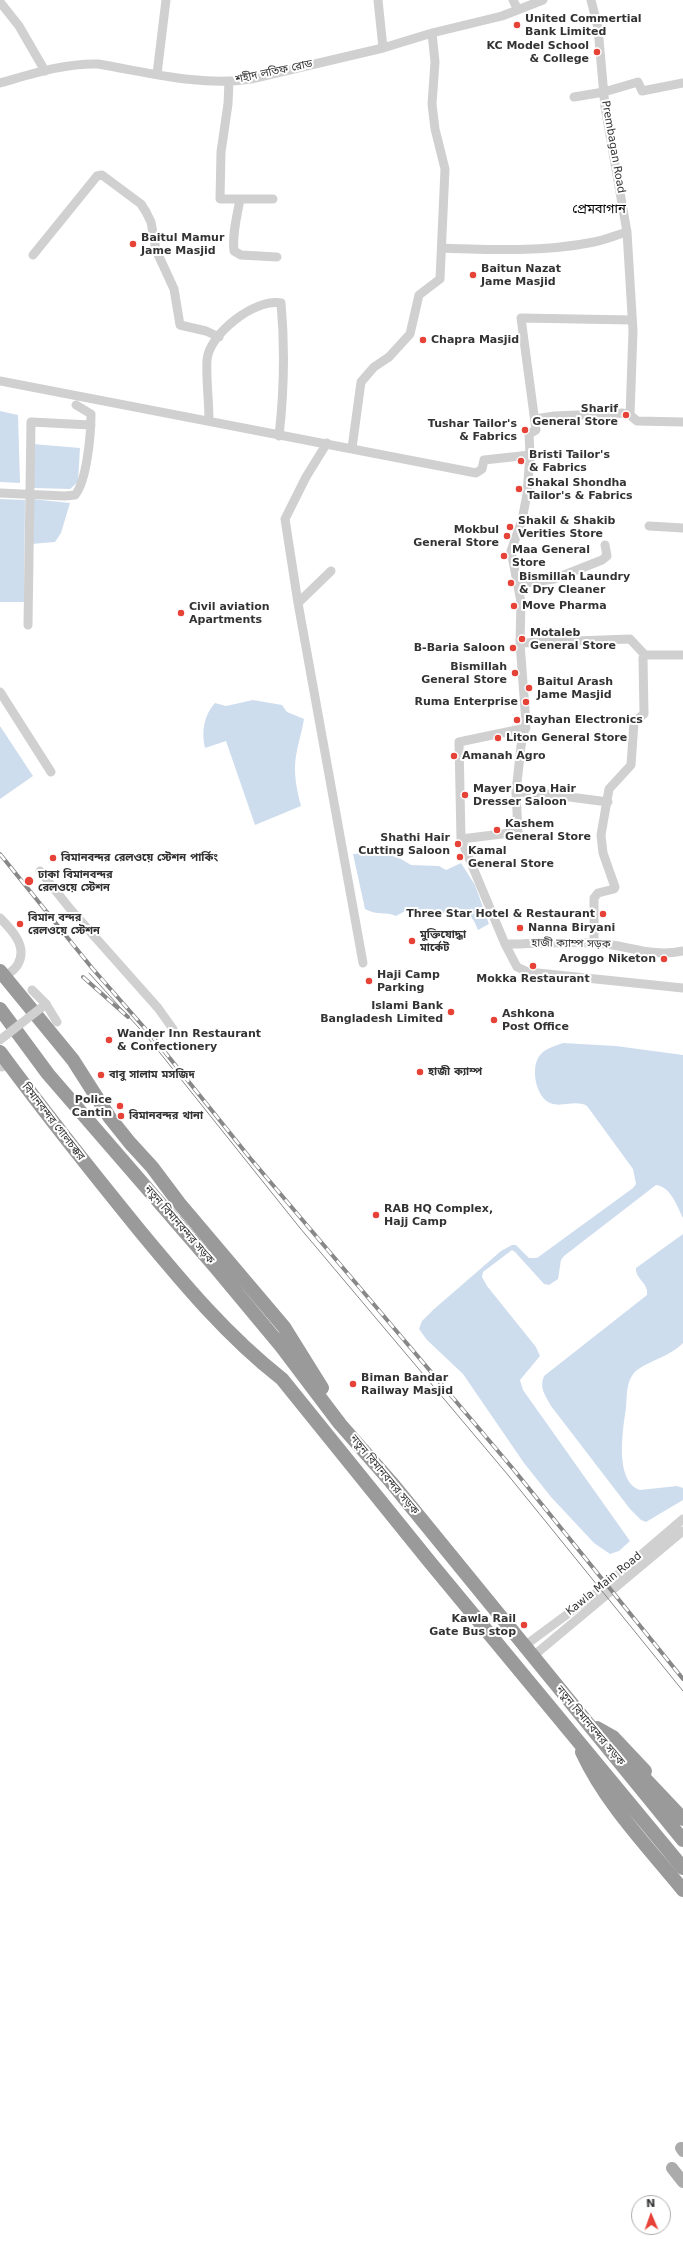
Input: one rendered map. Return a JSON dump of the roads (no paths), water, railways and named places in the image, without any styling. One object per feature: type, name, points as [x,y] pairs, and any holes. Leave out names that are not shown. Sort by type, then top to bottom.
[{"type":"highway","name":"নতুন বিমানবন্দর সড়ক","points":[[2,974],[73,1060],[110,1118],[152,1167],[178,1203],[284,1327],[329,1400]]},
{"type":"highway","name":"নতুন বিমানবন্দর সড়ক","points":[[0,1009],[30,1050],[82,1113],[281,1346],[318,1396],[391,1482],[528,1652],[588,1722],[683,1840]]},
{"type":"highway","name":"বিমানবন্দর গোলচক্কর","points":[[0,1052],[88,1168]]},
{"type":"highway","name":"নতুন বিমানবন্দর সড়ক","points":[[88,1168],[200,1302],[258,1360],[282,1378],[429,1561],[683,1868]]},
{"type":"highway","points":[[588,1722],[613,1737],[683,1811]]},
{"type":"highway","points":[[588,1722],[614,1746],[683,1819]]},
{"type":"highway","points":[[574,1735],[591,1773],[683,1890]]},
{"type":"main road","points":[[672,2168],[683,2182]]},
{"type":"street","points":[[157,74],[166,0]]},
{"type":"street","points":[[378,0],[383,48]]},
{"type":"street","points":[[514,0],[518,10]]},
{"type":"street","name":"শহীদ লতিফ রোড","points":[[0,83],[45,71],[85,63],[157,74],[229,81],[251,79],[383,48],[518,10],[543,0]]},
{"type":"street","name":"Prembagan Road","points":[[591,0],[598,28],[604,92],[627,232],[632,320],[630,415]]},
{"type":"street","points":[[0,2],[19,26],[45,71]]},
{"type":"street","points":[[352,448],[361,382],[374,367],[389,358],[410,334],[419,295],[440,279],[445,169],[435,128],[432,104],[435,62],[432,33]]},
{"type":"street","points":[[229,81],[228,104],[221,152],[220,199],[273,200]]},
{"type":"street","points":[[574,97],[604,92],[638,82],[642,91],[683,83]]},
{"type":"street","points":[[33,255],[97,176],[102,175],[141,204],[146,212],[151,222],[156,250],[174,289],[180,325],[214,333],[219,338]]},
{"type":"street","points":[[240,200],[236,224],[232,234],[234,251],[241,255],[277,257]]},
{"type":"street","points":[[442,248],[519,249],[565,246],[595,242],[627,232]]},
{"type":"street","points":[[209,421],[207,358],[219,338],[238,316],[248,310],[275,301],[281,303],[284,327],[283,371],[278,436]]},
{"type":"street","points":[[461,839],[518,832],[516,792],[521,746],[526,728],[520,643],[521,602],[511,551],[522,520],[530,455],[529,434],[536,430],[522,318],[632,320]]},
{"type":"street","points":[[0,382],[209,421],[278,436],[326,443],[476,473],[482,470],[484,460],[530,455]]},
{"type":"street","points":[[0,493],[65,496],[75,495],[78,492],[85,476],[91,425],[90,414],[76,405]]},
{"type":"street","points":[[535,419],[554,416],[623,413],[630,415],[637,421],[683,422]]},
{"type":"street","points":[[28,625],[28,494],[31,422],[91,425]]},
{"type":"street","points":[[326,443],[306,477],[286,519],[298,603],[363,963]]},
{"type":"street","points":[[649,526],[683,528]]},
{"type":"street","points":[[518,584],[554,579],[602,560],[607,556],[605,545]]},
{"type":"street","points":[[298,603],[331,571]]},
{"type":"street","points":[[520,643],[630,639],[645,655],[683,655]]},
{"type":"street","points":[[594,943],[594,898],[598,893],[614,889],[615,884],[603,853],[601,835],[610,787],[631,764],[634,722],[644,714],[643,658],[645,655]]},
{"type":"street","points":[[0,692],[51,772]]},
{"type":"street","points":[[526,728],[459,742],[461,839],[505,944],[517,967],[522,970],[683,988]]},
{"type":"street","points":[[516,792],[608,802]]},
{"type":"street","points":[[40,870],[71,910],[158,1008],[173,1029]]},
{"type":"street","points":[[0,918],[15,935],[21,950],[18,964],[2,974]]},
{"type":"street","name":"হাজী ক্যাম্প সড়ক","points":[[505,944],[594,943],[617,945],[638,952],[657,954],[683,951]]},
{"type":"street","points":[[32,990],[46,1004],[57,1022]]},
{"type":"street","points":[[0,1040],[46,1004]]},
{"type":"street","name":"Kawla Main Road","points":[[528,1652],[683,1519]]},
{"type":"street","name":"Kawla Main Road","points":[[528,1652],[683,1531]]},
{"type":"water","points":[[0,411],[18,415],[20,483],[0,482]]},
{"type":"water","points":[[33,444],[80,448],[78,482],[70,489],[34,488]]},
{"type":"water","points":[[0,499],[25,500],[24,602],[0,602]]},
{"type":"water","points":[[32,499],[70,503],[61,533],[55,542],[31,544]]},
{"type":"water","points":[[253,700],[282,705],[287,712],[304,719],[295,762],[295,775],[301,806],[255,825],[226,741],[205,748],[203,736],[206,718],[215,703],[226,706]]},
{"type":"water","points":[[0,726],[33,776],[0,799]]},
{"type":"water","points":[[381,852],[401,859],[411,865],[439,866],[446,870],[461,863],[475,885],[489,924],[478,930],[474,921],[466,910],[453,910],[439,914],[429,909],[424,914],[407,910],[396,916],[365,909],[353,854]]},
{"type":"water","points":[[563,1043],[616,1046],[683,1055],[683,1218],[670,1193],[661,1186],[656,1185],[564,1256],[561,1260],[558,1279],[549,1285],[544,1284],[512,1250],[483,1272],[482,1277],[487,1286],[536,1347],[540,1356],[520,1380],[523,1390],[630,1541],[619,1551],[610,1554],[594,1543],[551,1497],[524,1463],[463,1374],[427,1340],[419,1329],[422,1321],[433,1310],[501,1251],[512,1245],[516,1245],[529,1258],[537,1258],[633,1188],[636,1184],[633,1169],[587,1106],[577,1103],[553,1104],[548,1102],[540,1093],[537,1086],[535,1072],[538,1059],[545,1050]]},
{"type":"water","points":[[683,1234],[683,1343],[677,1348],[638,1369],[631,1377],[627,1390],[622,1441],[623,1466],[626,1476],[632,1485],[640,1490],[677,1486],[683,1488],[683,1500],[646,1522],[641,1520],[630,1509],[551,1406],[543,1391],[542,1384],[544,1376],[647,1295],[646,1287],[636,1272],[636,1268]]},
{"type":"tram line","points":[[89,973],[148,1038],[300,1228],[508,1475],[683,1691]]},
{"type":"railway","points":[[0,854],[92,968],[156,1041],[250,1158],[514,1470],[683,1679]]},
{"type":"railway","points":[[83,977],[128,1017]]},
{"type":"place","name":"United Commertial Bank Limited","points":[[517,25]]},
{"type":"place","name":"KC Model School & College","points":[[597,52]]},
{"type":"place","name":"Baitul Mamur Jame Masjid","points":[[133,244]]},
{"type":"place","name":"Baitun Nazat Jame Masjid","points":[[473,275]]},
{"type":"place","name":"Chapra Masjid","points":[[423,340]]},
{"type":"place","name":"Sharif General Store","points":[[626,415]]},
{"type":"place","name":"Tushar Tailor's & Fabrics","points":[[525,430]]},
{"type":"place","name":"Bristi Tailor's & Fabrics","points":[[521,461]]},
{"type":"place","name":"Shakal Shondha Tailor's & Fabrics","points":[[519,489]]},
{"type":"place","name":"Shakil & Shakib Verities Store","points":[[510,527]]},
{"type":"place","name":"Mokbul General Store","points":[[507,536]]},
{"type":"place","name":"Maa General Store","points":[[504,556]]},
{"type":"place","name":"Bismillah Laundry & Dry Cleaner","points":[[511,583]]},
{"type":"place","name":"Move Pharma","points":[[514,606]]},
{"type":"place","name":"Civil aviation Apartments","points":[[181,613]]},
{"type":"place","name":"Motaleb General Store","points":[[522,639]]},
{"type":"place","name":"B-Baria Saloon","points":[[513,648]]},
{"type":"place","name":"Bismillah General Store","points":[[515,673]]},
{"type":"place","name":"Baitul Arash Jame Masjid","points":[[529,688]]},
{"type":"place","name":"Ruma Enterprise","points":[[526,702]]},
{"type":"place","name":"Rayhan Electronics","points":[[517,720]]},
{"type":"place","name":"Liton General Store","points":[[498,738]]},
{"type":"place","name":"Amanah Agro","points":[[454,756]]},
{"type":"place","name":"Mayer Doya Hair Dresser Saloon","points":[[465,795]]},
{"type":"place","name":"Kashem General Store","points":[[497,830]]},
{"type":"place","name":"Shathi Hair Cutting Saloon","points":[[458,844]]},
{"type":"place","name":"Kamal General Store","points":[[460,857]]},
{"type":"place","name":"বিমানবন্দর রেলওয়ে স্টেশন পার্কিং","points":[[53,858]]},
{"type":"place","name":"ঢাকা বিমানবন্দর রেলওয়ে স্টেশন","points":[[29,881]]},
{"type":"place","name":"Three Star Hotel & Restaurant","points":[[603,914]]},
{"type":"place","name":"বিমান বন্দর রেলওয়ে স্টেশন","points":[[20,924]]},
{"type":"place","name":"Nanna Biryani","points":[[520,928]]},
{"type":"place","name":"মুক্তিযোদ্ধা মার্কেট","points":[[412,941]]},
{"type":"place","name":"Aroggo Niketon","points":[[664,959]]},
{"type":"place","name":"Mokka Restaurant","points":[[533,966]]},
{"type":"place","name":"Haji Camp Parking","points":[[369,981]]},
{"type":"place","name":"Islami Bank Bangladesh Limited","points":[[451,1012]]},
{"type":"place","name":"Ashkona Post Office","points":[[494,1020]]},
{"type":"place","name":"Wander Inn Restaurant & Confectionery","points":[[109,1040]]},
{"type":"place","name":"হাজী ক্যাম্প","points":[[420,1072]]},
{"type":"place","name":"বাবু সালাম মসজিদ","points":[[101,1075]]},
{"type":"place","name":"Police Cantin","points":[[120,1106]]},
{"type":"place","name":"বিমানবন্দর থানা","points":[[121,1116]]},
{"type":"place","name":"RAB HQ Complex, Hajj Camp","points":[[376,1215]]},
{"type":"place","name":"Biman Bandar Railway Masjid","points":[[353,1384]]},
{"type":"place","name":"Kawla Rail Gate Bus stop","points":[[524,1625]]},
{"type":"district","name":"প্রেমবাগান","points":[[599,210]]}]
